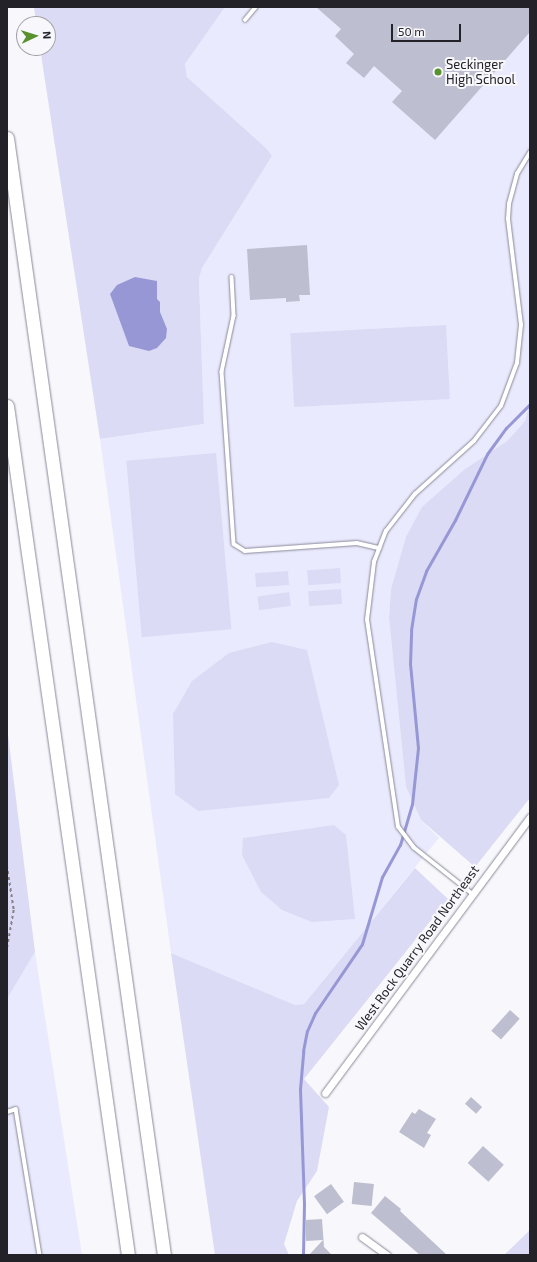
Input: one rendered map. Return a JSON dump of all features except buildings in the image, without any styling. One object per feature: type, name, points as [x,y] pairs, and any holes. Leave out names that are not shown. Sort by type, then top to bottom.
[{"type":"highway","points":[[7,138],[164,1255]]},
{"type":"highway","points":[[7,406],[128,1255]]},
{"type":"street","name":"West Rock Quarry Road Northeast","points":[[325,1094],[530,817]]},
{"type":"street","points":[[362,1237],[387,1255]]},
{"type":"lane","points":[[245,20],[256,7]]},
{"type":"lane","points":[[472,894],[414,848],[398,827],[367,620],[374,562],[386,531],[415,494],[474,441],[501,406],[517,363],[521,325],[508,219],[509,204],[517,174],[530,152]]},
{"type":"lane","points":[[232,277],[234,316],[222,372],[234,544],[244,551],[357,543],[379,548]]},
{"type":"lane","points":[[7,1112],[16,1109],[40,1255]]},
{"type":"path","points":[[7,865],[14,910],[7,948]]},
{"type":"shaded area","points":[[34,7],[225,7],[185,64],[187,77],[267,149],[272,156],[202,268],[199,279],[204,424],[100,439],[41,56],[56,56],[56,16],[35,16]]},
{"type":"shaded area","points":[[225,7],[530,7],[530,402],[525,421],[507,441],[465,469],[391,589],[389,618],[406,787],[421,820],[439,838],[304,1004],[295,1005],[171,953],[100,439],[204,424],[199,279],[202,268],[272,156],[267,149],[187,77],[185,64]]},
{"type":"shaded area","points":[[446,325],[450,399],[294,407],[290,333]]},
{"type":"shaded area","points":[[530,402],[530,798],[475,867],[421,820],[406,787],[389,618],[391,589],[406,537],[422,507],[465,469],[507,441],[525,421]]},
{"type":"shaded area","points":[[216,453],[231,629],[142,637],[126,461]]},
{"type":"shaded area","points":[[340,568],[341,583],[308,585],[307,570]]},
{"type":"shaded area","points":[[288,571],[289,585],[256,587],[255,573]]},
{"type":"shaded area","points":[[341,589],[342,604],[309,606],[308,591]]},
{"type":"shaded area","points":[[289,592],[291,606],[259,610],[257,596]]},
{"type":"shaded area","points":[[272,642],[307,650],[339,785],[329,798],[198,811],[175,794],[173,714],[192,681],[229,653]]},
{"type":"shaded area","points":[[7,726],[35,952],[7,999]]},
{"type":"shaded area","points":[[334,825],[346,835],[355,919],[312,922],[282,910],[261,892],[242,855],[243,838]]},
{"type":"shaded area","points":[[415,868],[448,899],[304,1079],[329,1107],[317,1171],[297,1201],[284,1244],[289,1255],[215,1255],[171,953],[295,1005],[304,1004]]},
{"type":"shaded area","points":[[35,952],[82,1255],[7,1255],[7,999]]},
{"type":"shaded area","points":[[530,1230],[530,1255],[504,1255]]},
{"type":"water","points":[[135,277],[157,281],[157,299],[160,302],[160,312],[167,329],[166,338],[157,348],[149,351],[129,346],[110,294],[117,285]]},
{"type":"waterway","points":[[303,1255],[304,1204],[300,1089],[303,1051],[307,1031],[315,1013],[362,944],[382,877],[400,845],[412,804],[418,748],[410,664],[411,630],[416,599],[426,571],[455,520],[487,454],[506,428],[529,405]]},
{"type":"place","name":"Seckinger High School","points":[[438,72]]}]
